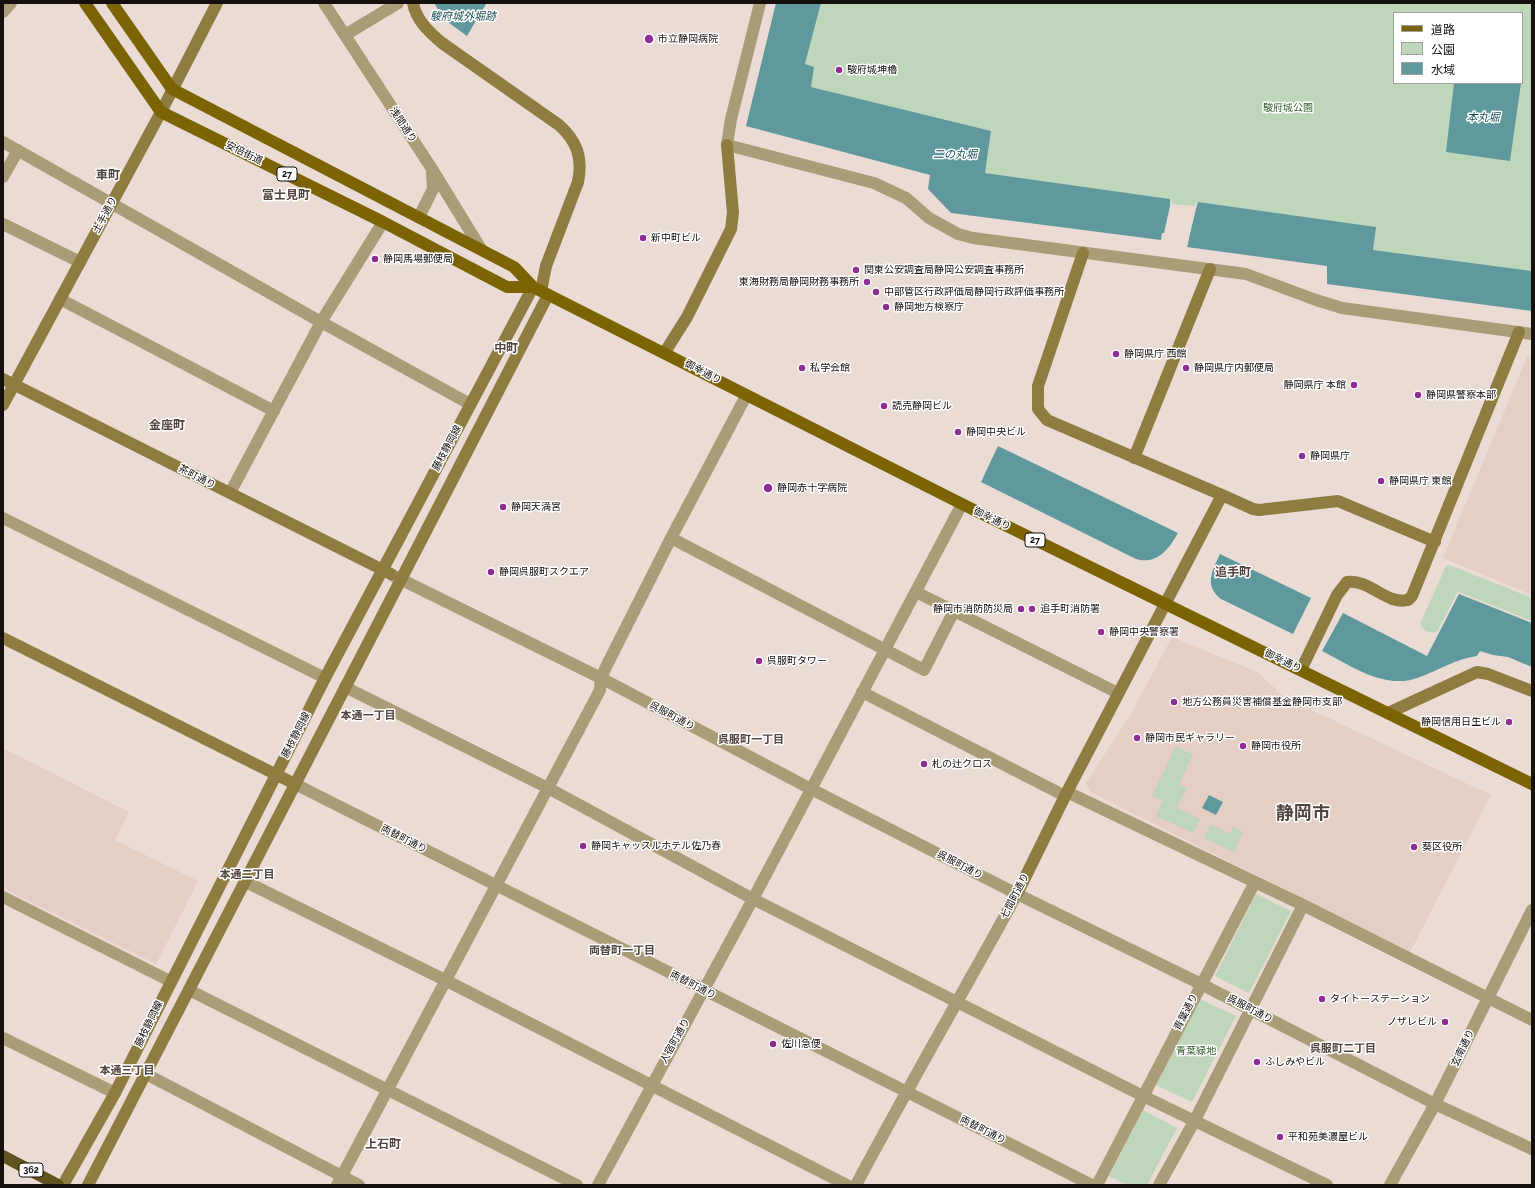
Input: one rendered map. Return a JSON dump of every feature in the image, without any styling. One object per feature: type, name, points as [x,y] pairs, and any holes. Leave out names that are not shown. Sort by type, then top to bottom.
[{"type":"highway","name":"362","points":[[3,1156],[58,1185]]},
{"type":"main road","name":"安倍街道","points":[[85,3],[161,112],[384,222],[507,287],[541,291]]},
{"type":"main road","name":"27","points":[[112,3],[172,89],[514,267],[541,291]]},
{"type":"main road","name":"御幸通り","points":[[541,291],[665,352],[746,396],[962,504],[1532,784]]},
{"type":"street","points":[[3,12],[11,3]]},
{"type":"street","name":"土手通り","points":[[3,405],[8,382],[60,299],[161,112],[217,3]]},
{"type":"street","name":"浅間通り","points":[[324,3],[432,169],[481,249]]},
{"type":"street","points":[[345,35],[398,3]]},
{"type":"street","points":[[413,3],[419,20],[429,32],[442,43],[559,125],[569,134],[576,146],[581,169],[578,182],[546,266],[541,291]]},
{"type":"street","points":[[665,352],[687,318],[732,229],[733,213],[726,145],[760,3]]},
{"type":"street","points":[[3,142],[321,322],[470,404]]},
{"type":"street","points":[[726,145],[874,183],[906,198],[929,218],[958,234],[995,242],[1246,274],[1342,308],[1532,334]]},
{"type":"street","points":[[3,177],[18,150]]},
{"type":"street","points":[[419,217],[433,189],[434,180],[432,169]]},
{"type":"street","points":[[230,493],[321,322],[384,222]]},
{"type":"street","points":[[3,224],[80,262]]},
{"type":"street","points":[[1083,253],[1038,386],[1038,408],[1046,420],[1253,509],[1259,510],[1338,501],[1435,542]]},
{"type":"street","points":[[1134,458],[1210,269]]},
{"type":"street","name":"藤枝静岡線","points":[[88,1185],[345,687],[391,574],[470,404],[541,291]]},
{"type":"street","name":"藤枝静岡線","points":[[63,1185],[115,1094],[170,981],[325,678],[391,574],[541,291]]},
{"type":"street","points":[[60,299],[274,411]]},
{"type":"street","points":[[1301,670],[1331,608],[1342,587],[1347,582],[1354,581],[1397,601],[1408,600],[1412,596],[1519,332]]},
{"type":"street","name":"茶町通り","points":[[8,382],[391,574]]},
{"type":"street","points":[[339,1180],[600,690],[601,678],[670,538],[746,396]]},
{"type":"street","name":"七間町通り","points":[[856,1185],[906,1091],[958,1002],[1017,894],[1066,794],[1180,576],[1207,521],[1222,495]]},
{"type":"street","name":"人宿町通り","points":[[598,1185],[753,899],[883,650],[916,592],[962,504]]},
{"type":"street","points":[[3,518],[325,678]]},
{"type":"street","points":[[670,538],[924,670],[954,611]]},
{"type":"street","name":"呉服町通り","points":[[391,574],[601,678],[811,789],[1017,894],[1252,1009],[1436,1104],[1532,1149]]},
{"type":"street","points":[[916,592],[1118,693]]},
{"type":"street","points":[[3,638],[295,784]]},
{"type":"street","points":[[1388,714],[1477,672],[1488,674],[1532,691]]},
{"type":"street","points":[[345,687],[548,788],[753,899],[1143,1096],[1327,1185]]},
{"type":"street","points":[[862,692],[1066,794],[1303,905],[1532,1020]]},
{"type":"street","name":"両替町通り","points":[[295,784],[1092,1185]]},
{"type":"street","points":[[244,881],[445,980],[847,1185]]},
{"type":"street","name":"青葉通り","points":[[1097,1185],[1255,882]]},
{"type":"street","points":[[3,897],[170,981]]},
{"type":"street","points":[[1159,1185],[1195,1120],[1303,905]]},
{"type":"street","name":"玄南通り","points":[[1390,1185],[1436,1104],[1487,998],[1532,910]]},
{"type":"street","points":[[189,990],[577,1185]]},
{"type":"street","points":[[3,1038],[115,1094]]},
{"type":"street","points":[[146,1074],[339,1180],[359,1185]]},
{"type":"shaded area","points":[[1527,357],[1532,357],[1532,595],[1443,558]]},
{"type":"shaded area","points":[[1172,637],[1259,673],[1284,697],[1491,795],[1410,952],[1091,792],[1086,783],[1131,714]]},
{"type":"shaded area","points":[[3,748],[129,812],[115,840],[198,881],[156,964],[3,888]]},
{"type":"green space","name":"駿府城公園","points":[[821,3],[1532,3],[1532,271],[1373,250],[1375,227],[1198,202],[1197,208],[1170,205],[1170,199],[985,173],[991,131],[811,87],[814,67],[805,64]]},
{"type":"green space","points":[[1449,565],[1532,598],[1532,621],[1459,592],[1457,593],[1437,632],[1432,633],[1425,630],[1420,624],[1446,566]]},
{"type":"green space","points":[[1176,746],[1193,755],[1179,784],[1187,788],[1177,808],[1200,819],[1193,833],[1156,816],[1163,801],[1152,796]]},
{"type":"green space","points":[[1210,824],[1230,834],[1233,827],[1243,832],[1234,852],[1204,838]]},
{"type":"green space","points":[[1256,894],[1291,911],[1249,993],[1215,976]]},
{"type":"green space","name":"青葉緑地","points":[[1200,999],[1236,1016],[1192,1102],[1156,1085]]},
{"type":"green space","points":[[1143,1110],[1177,1128],[1147,1185],[1127,1185],[1109,1176]]},
{"type":"water","name":"駿府城外堀跡","points":[[434,3],[486,4],[467,36],[445,20]]},
{"type":"water","name":"二の丸堀","points":[[776,3],[821,3],[805,64],[814,67],[811,87],[991,131],[985,173],[1170,199],[1170,205],[1196,208],[1198,202],[1376,227],[1373,250],[1532,271],[1532,311],[1327,284],[1327,266],[1187,247],[1189,237],[1162,233],[1161,240],[951,213],[928,189],[930,175],[746,126]]},
{"type":"water","name":"本丸堀","points":[[1454,84],[1521,84],[1510,161],[1446,152]]},
{"type":"water","points":[[998,446],[1178,533],[1171,545],[1156,558],[1150,560],[1136,559],[981,482]]},
{"type":"water","points":[[1220,554],[1311,598],[1293,634],[1221,599],[1216,594],[1211,584],[1211,578],[1214,566]]},
{"type":"water","points":[[1459,594],[1532,623],[1532,667],[1508,657],[1480,651],[1477,656],[1455,662],[1420,677],[1407,681],[1394,681],[1382,679],[1357,670],[1322,651],[1343,613],[1427,656]]},
{"type":"water","points":[[1209,795],[1223,802],[1216,815],[1202,808]]},
{"type":"pier","points":[[1172,197],[1172,204],[1195,206],[1198,200],[1187,247],[1185,247],[1187,239],[1164,235],[1162,242]]},
{"type":"place","name":"市立静岡病院","points":[[649,39]]},
{"type":"place","name":"駿府城坤櫓","points":[[839,70]]},
{"type":"place","name":"新中町ビル","points":[[643,238]]},
{"type":"place","name":"静岡馬場郵便局","points":[[375,259]]},
{"type":"place","name":"関東公安調査局静岡公安調査事務所","points":[[856,270]]},
{"type":"place","name":"東海財務局静岡財務事務所","points":[[867,282]]},
{"type":"place","name":"中部管区行政評価局静岡行政評価事務所","points":[[876,292]]},
{"type":"place","name":"静岡地方検察庁","points":[[886,307]]},
{"type":"place","name":"静岡県庁 西館","points":[[1116,354]]},
{"type":"place","name":"私学会館","points":[[802,368]]},
{"type":"place","name":"静岡県庁内郵便局","points":[[1186,368]]},
{"type":"place","name":"静岡県庁 本館","points":[[1354,385]]},
{"type":"place","name":"静岡県警察本部","points":[[1418,395]]},
{"type":"place","name":"読売静岡ビル","points":[[884,406]]},
{"type":"place","name":"静岡中央ビル","points":[[958,432]]},
{"type":"place","name":"静岡県庁","points":[[1302,456]]},
{"type":"place","name":"静岡県庁 東館","points":[[1381,481]]},
{"type":"place","name":"静岡赤十字病院","points":[[768,488]]},
{"type":"place","name":"静岡天満宮","points":[[503,507]]},
{"type":"place","name":"静岡呉服町スクエア","points":[[491,572]]},
{"type":"place","name":"静岡市消防防災局","points":[[1021,609]]},
{"type":"place","name":"追手町消防署","points":[[1032,609]]},
{"type":"place","name":"静岡中央警察署","points":[[1101,632]]},
{"type":"place","name":"呉服町タワー","points":[[759,661]]},
{"type":"place","name":"地方公務員災害補償基金静岡市支部","points":[[1174,702]]},
{"type":"place","name":"静岡信用日生ビル","points":[[1509,722]]},
{"type":"place","name":"静岡市民ギャラリー","points":[[1137,738]]},
{"type":"place","name":"静岡市役所","points":[[1243,746]]},
{"type":"place","name":"札の辻クロス","points":[[924,764]]},
{"type":"place","name":"静岡キャッスルホテル佐乃春","points":[[583,846]]},
{"type":"place","name":"葵区役所","points":[[1414,847]]},
{"type":"place","name":"タイトーステーション","points":[[1322,999]]},
{"type":"place","name":"ノザレビル","points":[[1445,1022]]},
{"type":"place","name":"佐川急便","points":[[773,1044]]},
{"type":"place","name":"ふしみやビル","points":[[1257,1062]]},
{"type":"place","name":"平和苑美濃屋ビル","points":[[1280,1137]]},
{"type":"district","name":"車町","points":[[108,175]]},
{"type":"district","name":"富士見町","points":[[286,195]]},
{"type":"district","name":"中町","points":[[506,348]]},
{"type":"district","name":"金座町","points":[[167,425]]},
{"type":"district","name":"追手町","points":[[1233,572]]},
{"type":"district","name":"本通一丁目","points":[[368,716]]},
{"type":"district","name":"呉服町一丁目","points":[[751,740]]},
{"type":"district","name":"静岡市","points":[[1303,814]]},
{"type":"district","name":"本通二丁目","points":[[247,875]]},
{"type":"district","name":"両替町一丁目","points":[[622,951]]},
{"type":"district","name":"呉服町二丁目","points":[[1343,1049]]},
{"type":"district","name":"本通三丁目","points":[[127,1071]]},
{"type":"district","name":"上石町","points":[[383,1144]]}]
